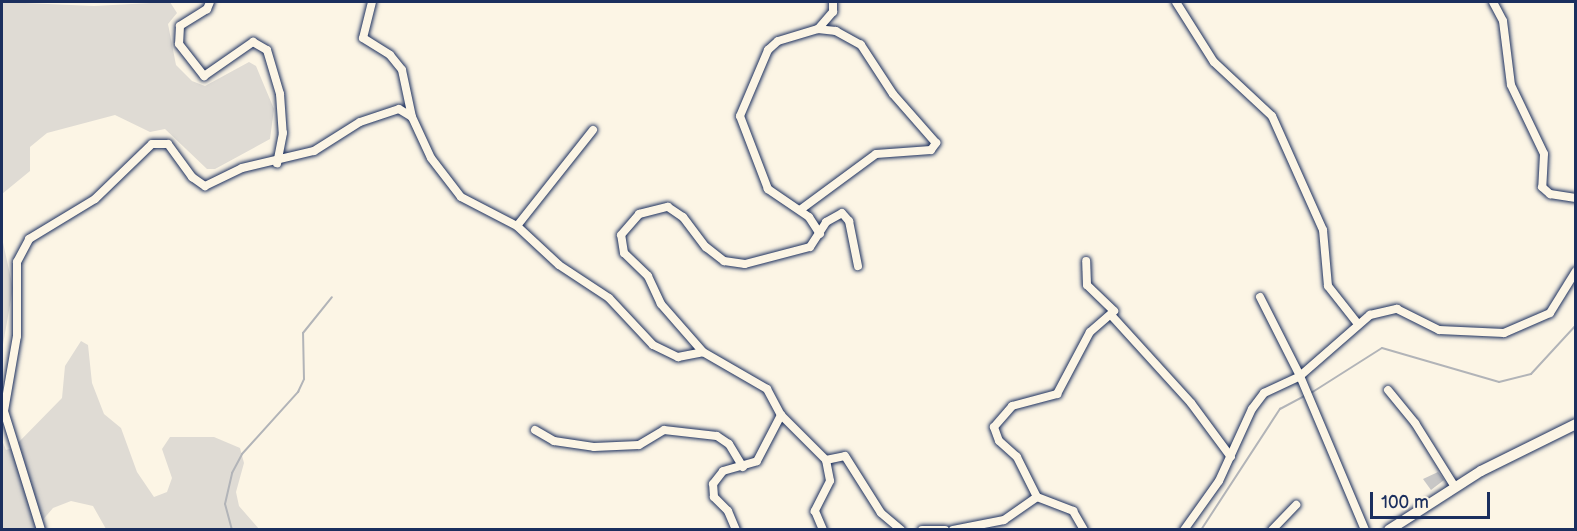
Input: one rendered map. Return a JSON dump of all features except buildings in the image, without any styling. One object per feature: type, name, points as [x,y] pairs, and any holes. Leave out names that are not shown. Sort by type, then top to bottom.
[{"type":"main road","points":[[1389,530],[1455,487],[1575,424]]},
{"type":"street","points":[[210,2],[207,9],[180,26],[179,44],[204,76],[252,42],[267,50],[280,94],[283,133],[277,163]]},
{"type":"street","points":[[372,2],[363,38],[390,55],[402,70],[412,117],[441,173],[461,196],[517,226],[559,265],[609,298],[653,345],[678,357],[703,352]]},
{"type":"street","points":[[818,29],[833,12],[833,2]]},
{"type":"street","points":[[1176,2],[1214,62],[1272,116],[1323,230],[1328,286],[1358,324]]},
{"type":"street","points":[[1493,2],[1503,21],[1511,85],[1544,154],[1542,187],[1550,194],[1575,198]]},
{"type":"street","points":[[800,210],[876,154],[931,150],[936,143],[892,94],[861,45],[836,31],[818,29],[778,41],[768,50],[740,116],[768,189],[800,210],[820,235]]},
{"type":"street","points":[[41,530],[4,411],[17,336],[17,262],[23,248],[41,230],[95,199],[152,144],[168,144],[192,177],[205,186],[242,168],[277,163],[314,151],[390,109],[412,117]]},
{"type":"street","points":[[517,226],[593,130]]},
{"type":"street","points":[[823,530],[815,511],[830,481],[826,460],[782,415],[760,383],[703,352],[661,304],[648,276],[624,253],[621,235],[632,219],[668,207],[683,217],[706,248],[735,263],[753,263],[810,247],[830,219],[845,214],[858,266]]},
{"type":"street","points":[[1084,530],[1073,511],[1037,497],[1017,457],[999,441],[994,427],[1012,406],[1057,394],[1090,332],[1111,315],[1112,305],[1087,285],[1086,261]]},
{"type":"street","points":[[1184,530],[1231,457],[1251,409],[1264,393],[1300,376],[1358,324],[1385,308],[1397,309],[1439,330],[1521,329],[1550,313],[1575,271]]},
{"type":"street","points":[[1260,297],[1300,376],[1308,403],[1365,530]]},
{"type":"street","points":[[1111,315],[1191,403],[1231,457]]},
{"type":"street","points":[[1388,390],[1398,409],[1415,423],[1455,487]]},
{"type":"street","points":[[736,530],[712,489],[723,471],[743,467],[762,455],[782,415]]},
{"type":"street","points":[[536,430],[554,441],[594,447],[639,445],[664,430],[717,436],[729,444],[743,467]]},
{"type":"street","points":[[826,460],[845,456],[881,513],[901,530]]},
{"type":"street","points":[[953,530],[1004,520],[1037,497]]},
{"type":"street","points":[[1272,530],[1296,505]]},
{"type":"street","points":[[922,530],[945,530]]},
{"type":"shaded area","points":[[2,2],[94,6],[170,2],[177,13],[168,24],[176,65],[192,81],[205,86],[249,62],[256,66],[274,109],[270,139],[215,169],[207,169],[165,129],[150,132],[115,115],[47,133],[30,147],[30,171],[2,194]]},
{"type":"shaded area","points":[[2,238],[13,288],[2,350]]},
{"type":"shaded area","points":[[81,341],[88,345],[92,383],[104,414],[121,428],[137,472],[154,497],[167,492],[172,478],[162,449],[170,437],[214,437],[240,448],[244,463],[236,492],[239,506],[259,529],[106,529],[93,506],[71,501],[53,508],[35,529],[2,529],[2,440],[6,450],[13,448],[62,398],[65,366]]},
{"type":"waterway","points":[[232,530],[225,504],[232,473],[242,454],[298,392],[304,379],[303,333],[332,297]]},
{"type":"waterway","points":[[1311,393],[1382,348],[1499,382],[1531,374],[1576,325]]},
{"type":"waterway","points":[[1201,530],[1280,409],[1306,395]]}]
